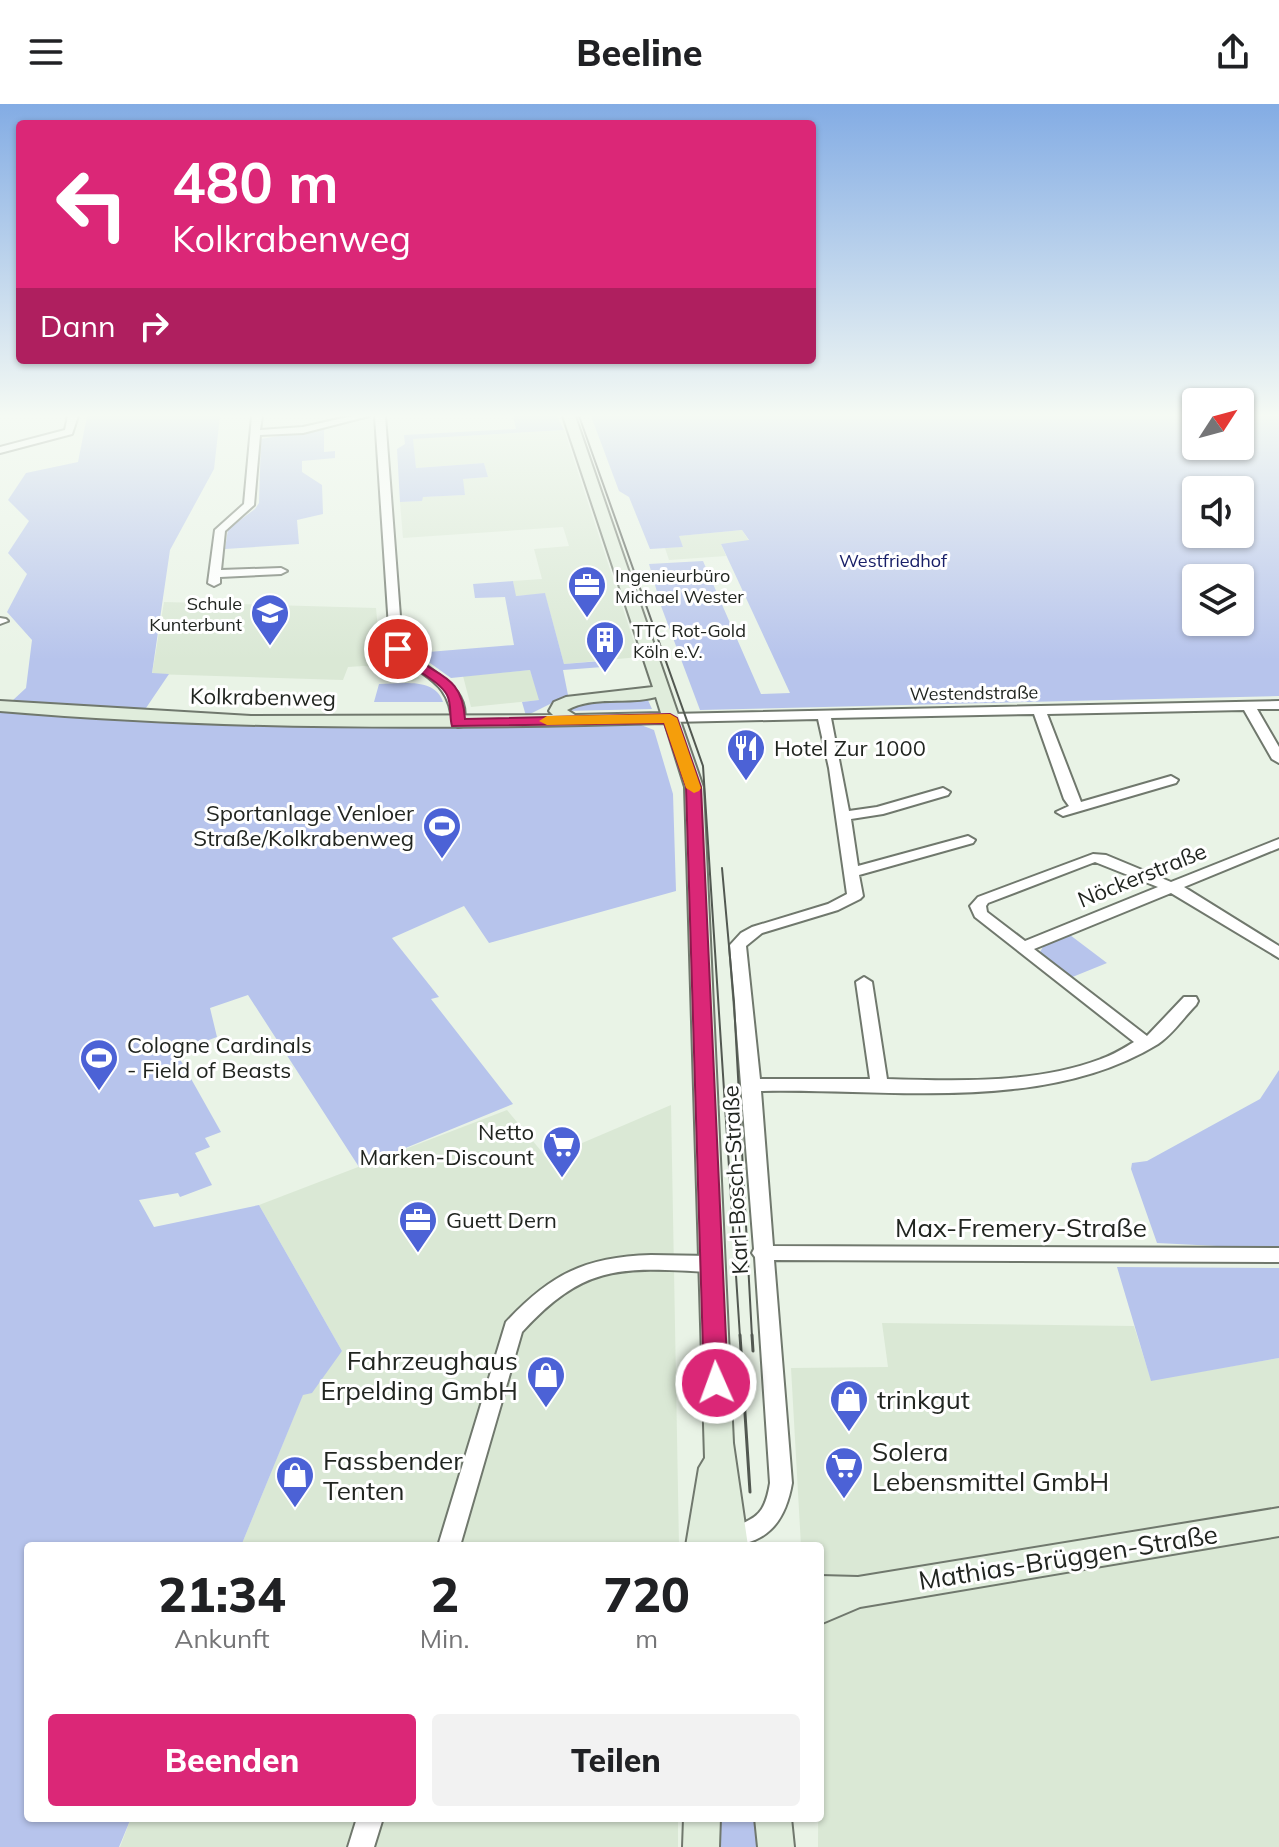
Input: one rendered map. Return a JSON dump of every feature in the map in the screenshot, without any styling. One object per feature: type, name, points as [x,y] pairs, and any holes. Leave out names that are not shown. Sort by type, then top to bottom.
[{"type":"main road","points":[[597,497],[694,787],[721,1542]]},
{"type":"main road","points":[[564,712],[585,697],[640,698],[661,690]]},
{"type":"main road","name":"Kolkrabenweg","points":[[0,706],[162,719],[458,723],[525,722],[564,712],[638,719],[673,728]]},
{"type":"main road","name":"Mathias-Brüggen-Straße","points":[[824,1591],[858,1592],[1279,1522]]},
{"type":"main road","name":"Mathias-Brüggen-Straße","points":[[824,1607],[858,1592]]},
{"type":"main road","points":[[701,1847],[702,1822]]},
{"type":"main road","points":[[773,1822],[776,1847]]},
{"type":"street","points":[[250,497],[248,509],[220,530],[214,579],[281,571]]},
{"type":"street","points":[[390,497],[396,643],[407,660],[449,687],[456,698],[458,723]]},
{"type":"street","points":[[1248,705],[1279,759]]},
{"type":"street","name":"Westendstraße","points":[[673,728],[823,713],[1279,705]]},
{"type":"street","points":[[1039,710],[1071,799],[1078,807]]},
{"type":"street","name":"Karl-Bosch-Straße","points":[[725,1542],[770,1520],[777,1512],[781,1483],[762,1253],[754,1085],[738,945],[757,930],[850,901],[855,896],[823,713]]},
{"type":"street","points":[[1063,812],[1171,780]]},
{"type":"street","points":[[843,816],[878,811],[943,792]]},
{"type":"street","points":[[853,872],[968,840]]},
{"type":"street","name":"Nöckerstraße","points":[[1022,948],[1279,843]]},
{"type":"street","points":[[1146,1043],[980,914],[978,906],[983,900],[1093,858],[1113,861],[1172,886],[1279,953]]},
{"type":"street","points":[[864,982],[879,1083]]},
{"type":"street","points":[[754,1085],[1023,1082],[1059,1077],[1109,1065],[1173,1026],[1190,1001]]},
{"type":"street","name":"Max-Fremery-Straße","points":[[762,1253],[1279,1255]]},
{"type":"street","points":[[450,1542],[513,1328],[536,1300],[567,1277],[597,1266],[632,1262],[711,1264]]},
{"type":"street","points":[[361,1847],[369,1822]]},
{"type":"shaded area","points":[[422,497],[586,497],[639,657],[564,664],[545,594],[515,596],[513,581],[542,579],[534,549],[569,546],[563,527],[403,538],[400,502],[422,501]]},
{"type":"shaded area","points":[[742,530],[749,541],[721,544],[726,556],[669,560],[665,548],[683,547],[678,536]]},
{"type":"shaded area","name":"Schule Kunterbunt","points":[[164,602],[376,608],[379,640],[397,662],[420,678],[389,681],[392,668],[363,666],[348,667],[343,680],[152,674]]},
{"type":"shaded area","points":[[530,670],[540,700],[471,707],[463,676]]},
{"type":"shaded area","points":[[671,1105],[679,1542],[243,1542],[303,1394],[342,1351],[259,1205],[507,1110],[547,1158]]},
{"type":"shaded area","points":[[882,1323],[1134,1326],[1151,1380],[1279,1358],[1279,1847],[818,1847],[818,1822],[824,1822],[824,1542],[801,1542],[791,1368],[888,1367]]},
{"type":"shaded area","points":[[129,1822],[678,1822],[678,1847],[120,1847]]},
{"type":"green space","points":[[10,497],[199,497],[170,550],[152,673],[169,674],[144,711],[12,701],[26,688],[32,640],[7,612],[27,574],[8,553],[29,521],[8,500]]},
{"type":"green space","points":[[259,497],[322,497],[323,514],[297,520],[299,544],[225,549],[228,529],[259,503]]},
{"type":"green space","points":[[400,497],[423,497],[422,501],[400,502]]},
{"type":"green space","name":"Westfriedhof","points":[[629,497],[1182,497],[1182,548],[1254,548],[1254,497],[1279,497],[1279,696],[700,710],[661,606],[649,564],[703,561],[761,694],[790,693],[721,544],[749,540],[742,530],[679,536],[683,547],[650,549]]},
{"type":"green space","points":[[513,581],[516,596],[545,593],[564,664],[601,661],[603,667],[563,670],[568,695],[526,716],[522,702],[539,700],[530,670],[451,678],[416,653],[514,645],[505,597],[475,598],[473,584]]},
{"type":"green space","points":[[379,684],[425,685],[439,694],[443,702],[374,702]]},
{"type":"green space","points":[[647,698],[652,709],[566,711],[570,703]]},
{"type":"green space","points":[[0,711],[240,725],[481,728],[641,725],[654,730],[673,794],[676,891],[489,943],[464,906],[392,938],[439,997],[431,999],[513,1104],[359,1167],[248,995],[210,1008],[217,1037],[176,1052],[221,1132],[205,1138],[210,1147],[195,1153],[212,1185],[180,1197],[178,1193],[139,1200],[154,1227],[259,1205],[342,1351],[312,1393],[303,1395],[243,1542],[24,1542],[24,1822],[129,1822],[119,1847],[0,1847]]},
{"type":"green space","points":[[1070,935],[1107,963],[1070,978],[1040,952],[1044,945]]},
{"type":"green space","points":[[1279,1070],[1279,1249],[1157,1243],[1131,1169],[1132,1163],[1147,1161],[1260,1099]]},
{"type":"green space","points":[[1117,1267],[1279,1268],[1279,1358],[1151,1381]]},
{"type":"green space","points":[[719,1822],[757,1822],[761,1847],[720,1847]]},
{"type":"tram line","points":[[608,497],[703,766],[740,1337]]},
{"type":"tram line","points":[[722,868],[734,1002],[752,1337]]},
{"type":"tram line","points":[[740,1335],[750,1492]]},
{"type":"tram line","points":[[752,1335],[753,1351]]},
{"type":"slow traffic","points":[[547,721],[670,718],[694,788]]},
{"type":"place","name":"Ingenieurbüro Michael Wester","points":[[587,619]]},
{"type":"place","name":"Schule Kunterbunt","points":[[270,647]]},
{"type":"place","name":"TTC Rot-Gold Köln e.V.","points":[[605,674]]},
{"type":"place","name":"Hotel Zur 1000","points":[[746,782]]},
{"type":"place","name":"Sportanlage Venloer Straße/Kolkrabenweg","points":[[442,860]]},
{"type":"place","name":"Cologne Cardinals - Field of Beasts","points":[[99,1092]]},
{"type":"place","name":"Netto Marken-Discount","points":[[562,1179]]},
{"type":"place","name":"Guett Dern","points":[[418,1254]]},
{"type":"place","name":"Fahrzeughaus Erpelding GmbH","points":[[546,1409]]},
{"type":"place","name":"trinkgut","points":[[849,1433]]},
{"type":"place","name":"Solera Lebensmittel GmbH","points":[[844,1500]]},
{"type":"place","name":"Fassbender Tenten","points":[[295,1509]]},
{"type":"route","points":[[398,649],[407,660],[449,687],[456,698],[458,723],[670,718],[694,787],[716,1383]]}]
